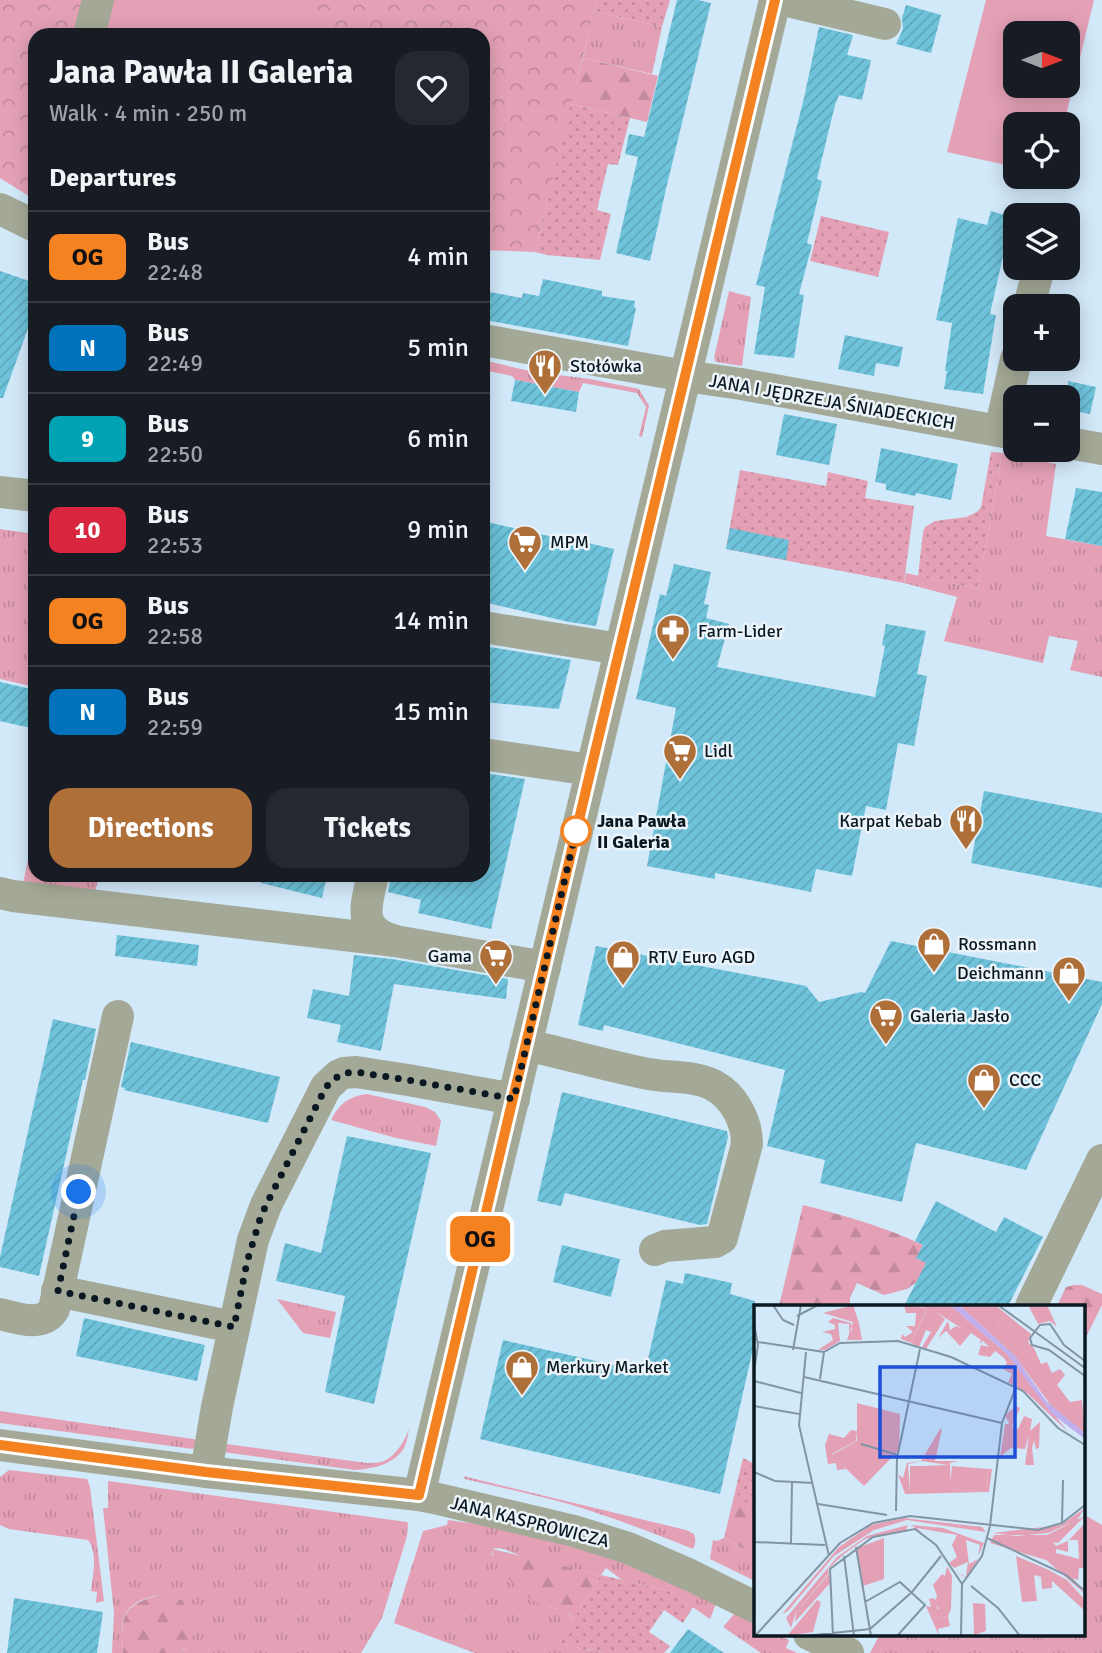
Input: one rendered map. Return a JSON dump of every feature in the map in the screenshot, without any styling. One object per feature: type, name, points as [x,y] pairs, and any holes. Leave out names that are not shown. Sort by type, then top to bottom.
[{"type":"street","points":[[91,28],[98,0]]},
{"type":"street","points":[[419,1495],[775,0]]},
{"type":"street","points":[[783,0],[885,24]]},
{"type":"street","points":[[0,209],[28,217]]},
{"type":"street","name":"JANA I JĘDRZEJA ŚNIADECKICH","points":[[490,341],[1003,431]]},
{"type":"street","points":[[1080,445],[1102,449]]},
{"type":"street","points":[[0,492],[28,495]]},
{"type":"street","points":[[490,628],[620,649]]},
{"type":"street","points":[[490,755],[591,769]]},
{"type":"street","points":[[372,882],[366,910],[368,920],[379,936],[395,942]]},
{"type":"street","points":[[0,893],[395,942],[545,967]]},
{"type":"street","points":[[0,1314],[30,1320],[46,1318],[54,1309],[118,1016]]},
{"type":"street","points":[[526,1045],[652,1075],[704,1082],[719,1089],[741,1116],[746,1129],[747,1144],[722,1238],[715,1242],[665,1246],[655,1250]]},
{"type":"street","points":[[206,1472],[247,1262],[266,1205],[330,1082],[344,1073],[356,1072],[514,1099]]},
{"type":"street","points":[[1032,1305],[1102,1160]]},
{"type":"street","points":[[58,1291],[234,1327]]},
{"type":"street","name":"JANA KASPROWICZA","points":[[0,1445],[206,1472],[419,1495],[575,1531],[690,1574],[754,1606]]},
{"type":"street","points":[[813,1636],[848,1653]]},
{"type":"street","points":[[857,1653],[865,1636]]},
{"type":"green space","points":[[0,0],[597,0],[535,252],[490,250],[490,28],[28,28],[28,196],[0,178]]},
{"type":"green space","points":[[112,0],[320,0],[313,28],[105,28]]},
{"type":"green space","points":[[597,0],[670,0],[662,27],[594,11]]},
{"type":"green space","points":[[986,0],[1094,0],[1080,58],[1080,21],[1003,21],[1003,98],[1070,98],[1067,112],[1003,112],[1003,164],[947,152]]},
{"type":"green space","points":[[594,11],[662,27],[652,74],[583,58]]},
{"type":"green space","points":[[583,58],[658,76],[647,122],[571,104]]},
{"type":"green space","points":[[571,104],[630,118],[618,165],[608,164],[597,210],[611,214],[600,260],[535,252]]},
{"type":"green space","points":[[821,216],[889,232],[878,277],[810,261]]},
{"type":"green space","points":[[729,291],[751,297],[742,366],[716,362],[714,358]]},
{"type":"green space","points":[[490,362],[534,372],[639,389],[649,406],[642,437],[639,436],[646,407],[637,393],[583,383],[579,392],[515,380],[512,376],[490,371]]},
{"type":"green space","points":[[991,452],[1002,453],[978,589],[918,576],[925,527],[935,521],[966,517],[981,507]]},
{"type":"green space","points":[[1002,453],[1003,462],[1056,464],[1046,536],[1102,546],[1102,677],[1070,670],[1078,641],[1049,636],[1043,663],[944,641],[957,597],[904,583],[906,573],[978,589]]},
{"type":"green space","points":[[740,470],[826,486],[828,472],[868,481],[865,498],[914,506],[904,583],[726,549]]},
{"type":"green space","points":[[0,529],[28,533],[28,685],[0,679]]},
{"type":"green space","points":[[28,859],[28,882],[97,882],[95,893],[23,884]]},
{"type":"green space","points":[[367,1094],[425,1107],[435,1112],[441,1121],[436,1146],[331,1120],[345,1102]]},
{"type":"green space","points":[[803,1205],[864,1222],[923,1245],[916,1258],[927,1263],[918,1281],[907,1289],[884,1295],[857,1283],[850,1298],[850,1305],[779,1305]]},
{"type":"green space","points":[[1082,1285],[1102,1294],[1102,1305],[1084,1341],[1084,1305],[1057,1305],[1066,1287]]},
{"type":"green space","points":[[277,1299],[336,1312],[330,1338],[303,1333]]},
{"type":"green space","points":[[0,1411],[200,1440],[193,1449],[0,1423]]},
{"type":"green space","points":[[409,1429],[405,1446],[396,1457],[376,1467],[355,1470],[223,1452],[219,1443],[376,1463],[384,1461],[396,1452]]},
{"type":"green space","points":[[743,1458],[754,1464],[754,1511],[735,1492]]},
{"type":"green space","points":[[9,1470],[87,1479],[104,1601],[96,1603],[97,1592],[91,1591],[94,1557],[88,1540],[9,1529],[0,1525],[0,1477]]},
{"type":"green space","points":[[463,1476],[686,1530],[694,1534],[695,1545],[693,1549],[581,1508],[465,1479]]},
{"type":"green space","points":[[108,1481],[407,1522],[407,1536],[382,1618],[361,1653],[181,1653],[186,1648],[159,1595],[146,1598],[130,1608],[123,1621],[123,1653],[112,1653],[114,1613],[103,1508],[108,1508]]},
{"type":"green space","points":[[735,1492],[754,1511],[754,1554],[724,1538]]},
{"type":"green space","points":[[1084,1515],[1102,1525],[1102,1653],[870,1653],[879,1636],[1084,1636]]},
{"type":"green space","points":[[448,1520],[513,1529],[611,1558],[656,1575],[716,1604],[710,1619],[669,1591],[622,1580],[606,1568],[601,1575],[496,1548],[492,1549],[492,1555],[548,1607],[565,1610],[574,1619],[558,1645],[573,1644],[582,1650],[595,1649],[602,1653],[475,1653],[394,1623],[423,1531],[447,1525]]},
{"type":"green space","points":[[724,1538],[754,1554],[754,1581],[710,1559],[713,1540]]},
{"type":"green space","points":[[492,1549],[601,1575],[574,1619],[567,1612],[539,1604],[525,1595],[497,1564]]},
{"type":"green space","points":[[601,1575],[669,1591],[693,1607],[683,1623],[664,1610],[649,1632],[670,1646],[664,1653],[602,1653],[595,1649],[582,1650],[573,1644],[557,1646]]},
{"type":"green space","points":[[159,1595],[182,1600],[193,1620],[192,1639],[181,1653],[123,1653],[122,1630],[126,1614],[137,1603]]},
{"type":"green space","points":[[735,1613],[754,1622],[754,1636],[780,1636],[789,1640],[786,1648],[797,1653],[761,1653],[723,1627]]},
{"type":"building","points":[[677,0],[711,3],[650,261],[616,253],[638,157],[625,154],[629,134],[644,137]]},
{"type":"building","points":[[906,5],[941,15],[931,53],[896,44],[903,29],[902,18]]},
{"type":"building","points":[[819,27],[853,35],[847,55],[871,60],[862,100],[839,95],[835,105],[817,179],[822,181],[807,243],[812,245],[799,294],[804,295],[794,358],[754,354],[765,287],[756,285],[804,98]]},
{"type":"building","points":[[991,211],[1003,214],[1003,256],[990,314],[996,315],[983,394],[944,389],[952,323],[936,320],[958,218],[987,225]]},
{"type":"building","points":[[0,271],[28,281],[28,328],[3,398],[0,398]]},
{"type":"building","points":[[543,279],[602,291],[602,296],[635,301],[628,346],[490,321],[490,292],[522,298],[523,293],[539,296]]},
{"type":"building","points":[[845,335],[903,347],[899,367],[876,363],[874,376],[838,369]]},
{"type":"building","name":"Stołówka","points":[[515,380],[579,392],[576,412],[511,401]]},
{"type":"building","points":[[1068,381],[1096,387],[1090,414],[1080,412],[1080,385],[1068,385]]},
{"type":"building","points":[[784,414],[837,424],[829,465],[776,455]]},
{"type":"building","points":[[881,448],[958,464],[951,500],[886,490],[886,484],[875,482]]},
{"type":"building","points":[[1076,488],[1102,492],[1102,546],[1065,539]]},
{"type":"building","name":"MPM","points":[[490,523],[614,549],[596,626],[490,604]]},
{"type":"building","points":[[730,528],[789,540],[786,560],[726,549]]},
{"type":"building","points":[[674,564],[711,572],[704,604],[709,605],[706,618],[729,624],[717,667],[875,697],[885,646],[882,645],[886,624],[926,631],[917,674],[927,676],[914,746],[898,743],[886,810],[866,806],[852,876],[816,869],[811,892],[715,873],[715,879],[647,866],[676,708],[636,699],[660,594],[666,596]]},
{"type":"building","points":[[490,647],[571,660],[559,709],[490,703]]},
{"type":"building","points":[[0,682],[28,688],[28,727],[0,721]]},
{"type":"building","points":[[490,774],[525,779],[491,929],[418,913],[421,900],[388,892],[390,882],[490,882]]},
{"type":"building","points":[[984,791],[1102,813],[1102,888],[971,863]]},
{"type":"building","points":[[261,882],[325,882],[322,898]]},
{"type":"building","points":[[117,935],[199,945],[197,966],[115,956]]},
{"type":"building","name":"Galeria Jasło","points":[[891,941],[1102,982],[1102,1004],[1026,1170],[916,1143],[902,1202],[820,1183],[825,1160],[767,1146],[785,1070],[604,1025],[603,1031],[578,1025],[596,946],[806,986],[819,1002],[865,993]]},
{"type":"building","points":[[354,955],[508,979],[506,999],[394,984],[381,1051],[337,1042],[341,1025],[307,1018],[313,989],[349,996]]},
{"type":"building","points":[[53,1019],[96,1029],[39,1276],[0,1267],[0,1257]]},
{"type":"building","points":[[131,1042],[280,1077],[268,1123],[124,1090],[125,1088],[121,1087]]},
{"type":"building","points":[[562,1092],[727,1131],[728,1137],[707,1224],[700,1225],[565,1193],[561,1206],[537,1201]]},
{"type":"building","points":[[347,1136],[431,1153],[374,1404],[325,1392],[345,1296],[276,1281],[285,1243],[321,1253]]},
{"type":"building","points":[[936,1201],[996,1232],[1004,1217],[1043,1237],[1009,1305],[905,1305],[926,1263],[916,1258],[923,1245],[915,1241]]},
{"type":"building","points":[[562,1245],[620,1259],[611,1297],[553,1282]]},
{"type":"building","points":[[685,1273],[732,1283],[730,1294],[755,1301],[754,1344],[720,1494],[480,1439],[503,1340],[645,1372],[666,1280],[683,1284]]},
{"type":"building","points":[[84,1318],[205,1345],[197,1381],[76,1356]]},
{"type":"building","points":[[14,1598],[103,1612],[97,1653],[7,1653]]},
{"type":"building","points":[[688,1629],[724,1653],[670,1653]]},
{"type":"bus line","name":"OG","points":[[0,1445],[206,1472],[419,1495],[775,0]]},
{"type":"place","name":"Stołówka","points":[[545,396]]},
{"type":"place","name":"MPM","points":[[525,572]]},
{"type":"place","name":"Farm-Lider","points":[[673,661]]},
{"type":"place","name":"Lidl","points":[[680,781]]},
{"type":"place","name":"Jana Pawła II Galeria","points":[[576,831]]},
{"type":"place","name":"Karpat Kebab","points":[[966,851]]},
{"type":"place","name":"Rossmann","points":[[934,974]]},
{"type":"place","name":"Gama","points":[[496,986]]},
{"type":"place","name":"RTV Euro AGD","points":[[623,987]]},
{"type":"place","name":"Deichmann","points":[[1069,1003]]},
{"type":"place","name":"Galeria Jasło","points":[[886,1046]]},
{"type":"place","name":"CCC","points":[[984,1110]]},
{"type":"place","name":"Merkury Market","points":[[522,1397]]},
{"type":"route","points":[[79,1192],[58,1291],[234,1327],[247,1262],[266,1205],[326,1087],[336,1077],[356,1072],[514,1099],[576,831]]}]
